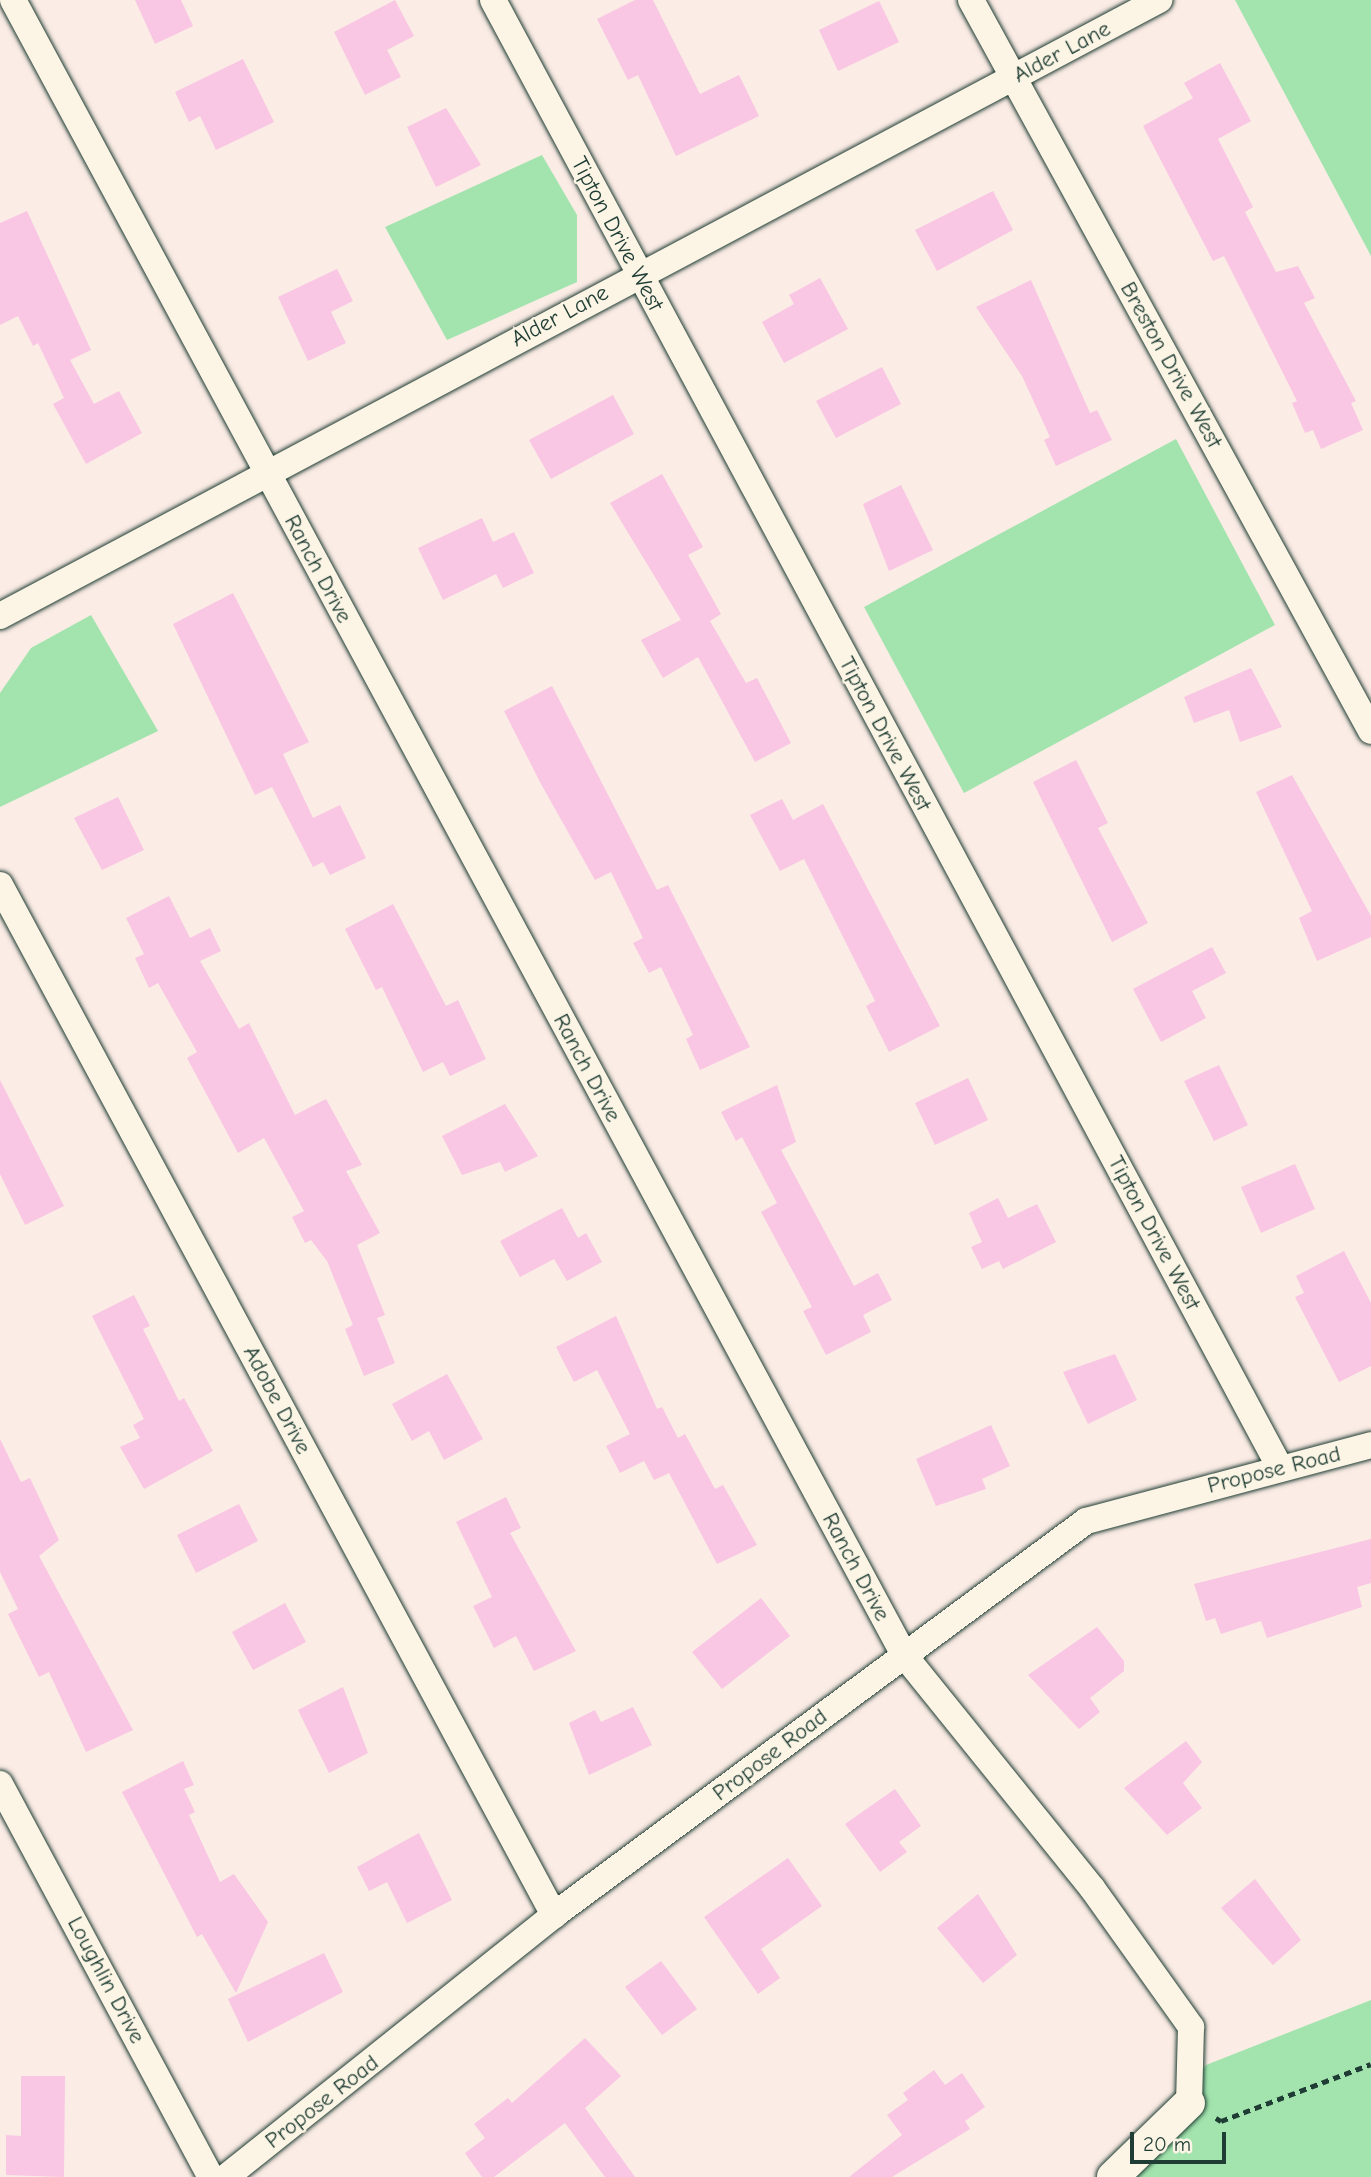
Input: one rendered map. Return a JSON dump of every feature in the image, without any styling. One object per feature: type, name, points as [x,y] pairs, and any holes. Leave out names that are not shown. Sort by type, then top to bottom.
[{"type":"street","name":"Ranch Drive","points":[[13,0],[904,1655],[1093,1888],[1191,2027],[1189,2103]]},
{"type":"street","name":"Tipton Drive West","points":[[493,0],[1279,1466]]},
{"type":"street","name":"Breston Drive West","points":[[971,0],[1371,731]]},
{"type":"street","name":"Alder Lane","points":[[0,616],[1159,0]]},
{"type":"street","name":"Adobe Drive","points":[[0,885],[554,1915]]},
{"type":"street","name":"Propose Road","points":[[226,2177],[554,1915],[1086,1521],[1279,1466],[1371,1445]]},
{"type":"street","name":"Loughlin Drive","points":[[0,1784],[211,2177]]},
{"type":"street","points":[[1113,2177],[1189,2103]]},
{"type":"path","points":[[1189,2103],[1221,2121],[1371,2064]]},
{"type":"green space","points":[[1235,0],[1371,0],[1371,256]]},
{"type":"green space","points":[[542,155],[577,215],[577,282],[447,340],[385,227]]},
{"type":"green space","points":[[1176,439],[1275,625],[964,793],[864,607]]},
{"type":"green space","points":[[91,615],[158,731],[0,807],[0,693],[31,648]]},
{"type":"green space","points":[[1371,2000],[1371,2177],[1111,2177],[1206,2065]]},
{"type":"building","points":[[135,0],[181,0],[193,26],[155,44]]},
{"type":"building","points":[[395,0],[414,36],[387,50],[401,77],[365,95],[334,32]]},
{"type":"building","points":[[635,0],[653,0],[700,94],[739,75],[759,116],[676,156],[638,75],[628,80],[597,19]]},
{"type":"building","points":[[879,1],[899,42],[838,71],[819,30]]},
{"type":"building","points":[[243,59],[274,122],[216,150],[200,116],[189,122],[175,92]]},
{"type":"building","points":[[1220,63],[1251,121],[1218,139],[1253,207],[1245,212],[1276,272],[1298,266],[1315,298],[1304,303],[1356,401],[1351,403],[1363,430],[1321,449],[1313,430],[1305,433],[1292,403],[1297,401],[1224,256],[1213,261],[1143,126],[1193,98],[1184,83]]},
{"type":"building","points":[[446,108],[481,165],[436,187],[407,127]]},
{"type":"building","points":[[993,191],[1013,230],[937,271],[915,230]]},
{"type":"building","points":[[27,211],[91,350],[70,360],[94,404],[119,391],[142,433],[86,464],[53,404],[64,398],[38,343],[33,346],[18,316],[0,325],[0,223]]},
{"type":"building","points":[[337,269],[353,301],[331,312],[346,343],[308,361],[278,297]]},
{"type":"building","points":[[820,278],[848,329],[784,363],[762,322],[794,304],[789,295]]},
{"type":"building","points":[[1031,280],[1090,413],[1097,410],[1112,440],[1056,466],[1044,440],[1050,437],[1022,376],[976,307]]},
{"type":"building","points":[[882,367],[901,404],[836,438],[816,401]]},
{"type":"building","points":[[613,395],[634,434],[551,479],[529,440]]},
{"type":"building","points":[[662,474],[703,547],[688,555],[721,614],[710,621],[746,683],[757,678],[791,743],[755,762],[698,657],[663,678],[641,640],[681,620],[610,503]]},
{"type":"building","points":[[901,485],[933,550],[889,571],[863,504]]},
{"type":"building","points":[[482,518],[493,542],[514,532],[534,573],[503,588],[496,574],[443,600],[418,548]]},
{"type":"building","points":[[233,593],[309,742],[283,754],[313,818],[340,805],[366,858],[330,875],[323,862],[313,867],[272,787],[255,795],[173,624]]},
{"type":"building","points":[[1251,668],[1282,727],[1240,742],[1229,710],[1194,723],[1184,697]]},
{"type":"building","points":[[552,686],[657,890],[668,885],[750,1047],[700,1070],[686,1039],[693,1035],[661,967],[649,973],[633,943],[643,938],[611,872],[595,880],[541,784],[504,711]]},
{"type":"building","points":[[1076,760],[1108,823],[1098,828],[1148,923],[1112,942],[1033,782]]},
{"type":"building","points":[[1292,775],[1371,916],[1371,937],[1317,961],[1299,918],[1312,911],[1256,792]]},
{"type":"building","points":[[118,797],[144,850],[102,870],[74,818]]},
{"type":"building","points":[[782,799],[793,820],[823,804],[940,1026],[889,1052],[866,1006],[875,1001],[804,859],[780,871],[750,815]]},
{"type":"building","points":[[169,896],[190,938],[210,928],[221,951],[200,961],[239,1029],[249,1023],[295,1115],[326,1099],[362,1165],[346,1171],[380,1233],[357,1245],[385,1315],[377,1318],[395,1363],[364,1376],[345,1329],[353,1325],[327,1261],[311,1240],[305,1243],[292,1217],[304,1211],[264,1138],[238,1153],[187,1058],[197,1052],[158,983],[149,988],[135,958],[144,954],[126,918]]},
{"type":"building","points":[[393,904],[446,1006],[458,1000],[486,1059],[450,1076],[443,1062],[423,1072],[382,987],[376,990],[345,929]]},
{"type":"building","points":[[1212,947],[1226,973],[1192,991],[1206,1018],[1161,1042],[1133,989]]},
{"type":"building","points":[[1219,1065],[1248,1125],[1214,1141],[1184,1081]]},
{"type":"building","points":[[968,1078],[988,1120],[935,1145],[915,1103]]},
{"type":"building","points":[[0,1080],[64,1206],[25,1225],[0,1174]]},
{"type":"building","points":[[777,1085],[796,1142],[781,1150],[854,1286],[878,1273],[892,1300],[863,1315],[871,1332],[826,1355],[803,1311],[812,1307],[761,1212],[777,1203],[742,1137],[736,1141],[721,1112]]},
{"type":"building","points":[[505,1104],[538,1156],[505,1172],[500,1162],[462,1175],[442,1136]]},
{"type":"building","points":[[1295,1164],[1315,1209],[1261,1233],[1241,1187]]},
{"type":"building","points":[[998,1198],[1008,1218],[1037,1204],[1056,1242],[1003,1269],[999,1261],[982,1269],[971,1247],[982,1242],[969,1213]]},
{"type":"building","points":[[562,1208],[578,1238],[586,1233],[602,1262],[567,1281],[554,1259],[520,1277],[500,1241]]},
{"type":"building","points":[[1344,1251],[1371,1303],[1371,1366],[1339,1382],[1295,1297],[1304,1293],[1296,1276]]},
{"type":"building","points":[[134,1295],[150,1326],[143,1329],[179,1401],[184,1398],[213,1451],[144,1489],[120,1447],[140,1438],[133,1425],[144,1419],[92,1316]]},
{"type":"building","points":[[616,1316],[657,1409],[662,1407],[678,1438],[685,1434],[715,1489],[723,1485],[757,1545],[717,1564],[669,1473],[654,1480],[644,1461],[620,1473],[606,1446],[630,1434],[597,1370],[574,1382],[556,1347]]},
{"type":"building","points":[[1115,1354],[1137,1400],[1088,1424],[1063,1372]]},
{"type":"building","points":[[447,1374],[483,1439],[444,1460],[429,1431],[412,1441],[392,1404]]},
{"type":"building","points":[[991,1425],[1010,1466],[982,1479],[986,1489],[936,1506],[916,1459]]},
{"type":"building","points":[[0,1439],[21,1482],[30,1478],[59,1540],[39,1556],[133,1730],[86,1752],[49,1672],[39,1677],[8,1614],[18,1609],[0,1572]]},
{"type":"building","points":[[506,1497],[521,1528],[510,1533],[576,1651],[534,1671],[516,1636],[494,1648],[473,1606],[492,1597],[456,1522]]},
{"type":"building","points":[[239,1504],[258,1541],[196,1573],[177,1535]]},
{"type":"building","points":[[1371,1539],[1371,1583],[1357,1587],[1362,1607],[1267,1638],[1261,1621],[1221,1634],[1215,1618],[1206,1621],[1194,1584]]},
{"type":"building","points":[[761,1598],[790,1636],[722,1689],[692,1652]]},
{"type":"building","points":[[285,1603],[306,1642],[253,1670],[232,1632]]},
{"type":"building","points":[[1097,1627],[1124,1661],[1124,1671],[1090,1698],[1100,1712],[1079,1729],[1028,1675]]},
{"type":"building","points":[[343,1687],[368,1753],[329,1773],[298,1710]]},
{"type":"building","points":[[633,1707],[652,1745],[589,1775],[569,1723],[595,1710],[601,1722]]},
{"type":"building","points":[[1186,1741],[1202,1762],[1183,1783],[1202,1808],[1167,1835],[1124,1788]]},
{"type":"building","points":[[183,1761],[194,1785],[184,1789],[195,1812],[189,1815],[220,1882],[234,1874],[268,1922],[236,1993],[202,1934],[197,1937],[122,1792]]},
{"type":"building","points":[[895,1789],[921,1826],[899,1842],[907,1852],[880,1872],[845,1824]]},
{"type":"building","points":[[419,1833],[452,1900],[407,1923],[387,1882],[369,1891],[357,1867]]},
{"type":"building","points":[[788,1858],[822,1906],[761,1949],[780,1978],[758,1994],[704,1917]]},
{"type":"building","points":[[1255,1879],[1301,1940],[1273,1965],[1221,1908]]},
{"type":"building","points":[[978,1894],[1017,1955],[983,1983],[937,1928]]},
{"type":"building","points":[[324,1953],[343,1992],[248,2042],[228,1999]]},
{"type":"building","points":[[661,1961],[697,2009],[662,2035],[625,1987]]},
{"type":"building","points":[[585,2038],[621,2076],[585,2108],[635,2177],[605,2177],[565,2123],[494,2177],[482,2177],[465,2153],[485,2138],[474,2124],[508,2098],[512,2103]]},
{"type":"building","points":[[934,2070],[945,2085],[962,2073],[985,2107],[965,2121],[970,2129],[892,2177],[849,2177],[902,2135],[887,2115],[908,2100],[903,2093]]},
{"type":"building","points":[[21,2076],[65,2076],[64,2177],[6,2175],[6,2135],[21,2136]]}]
